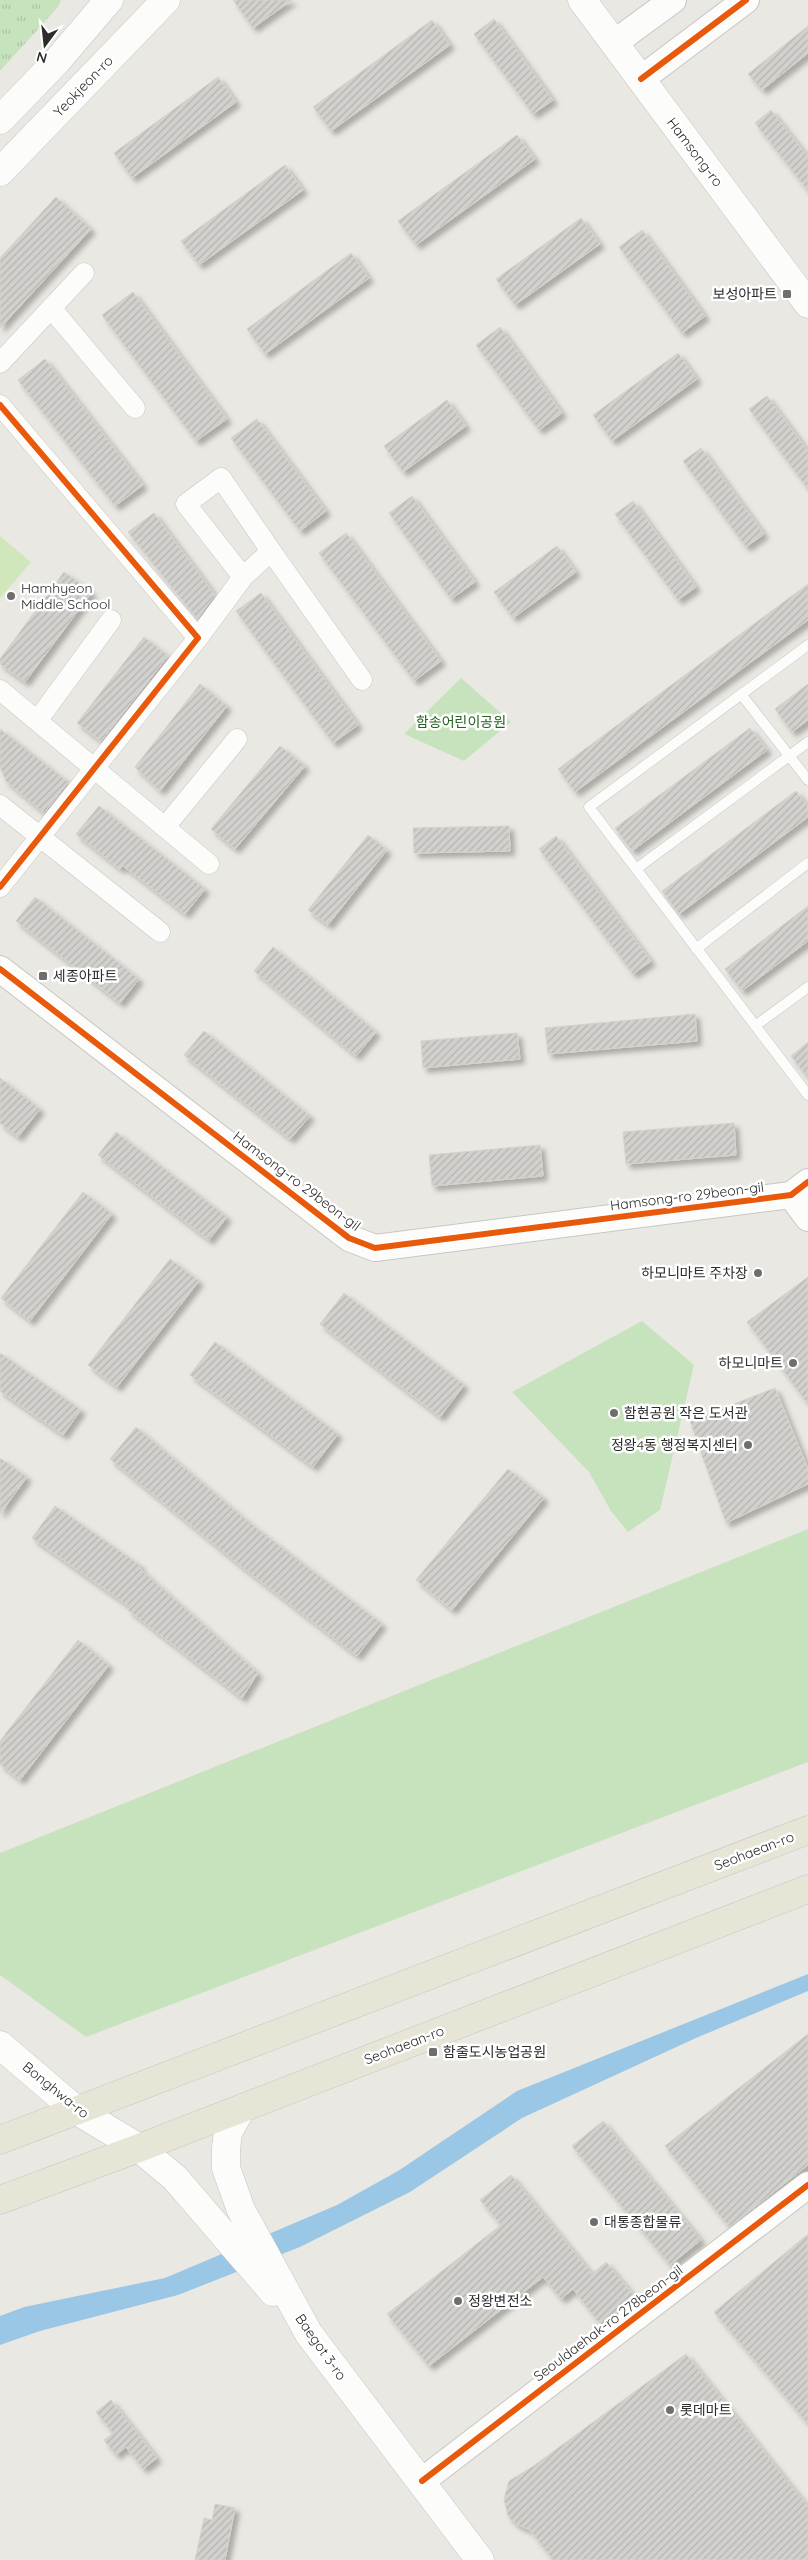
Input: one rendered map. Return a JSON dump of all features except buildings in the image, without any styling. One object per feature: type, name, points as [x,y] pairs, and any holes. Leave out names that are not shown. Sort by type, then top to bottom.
[{"type":"main road","points":[[0,120],[57,61],[109,0]]},
{"type":"main road","name":"Yeokjeon-ro","points":[[0,172],[166,0]]},
{"type":"main road","name":"Hamsong-ro","points":[[582,0],[808,304]]},
{"type":"main road","name":"Seohaean-ro","points":[[0,2140],[808,1830]]},
{"type":"main road","name":"Seohaean-ro","points":[[0,2200],[241,2109],[808,1889]]},
{"type":"main road","name":"Bonghwa-ro","points":[[0,2045],[76,2110],[139,2148]]},
{"type":"main road","name":"Baegot 3-ro","points":[[241,2109],[228,2132],[226,2168],[238,2203],[308,2334],[422,2481],[480,2560]]},
{"type":"main road","points":[[139,2148],[175,2178],[308,2334]]},
{"type":"street","points":[[614,43],[673,0]]},
{"type":"street","points":[[641,79],[746,0]]},
{"type":"street","points":[[0,363],[84,273]]},
{"type":"street","points":[[51,308],[134,408]]},
{"type":"street","points":[[0,405],[198,638]]},
{"type":"street","points":[[243,577],[186,504],[221,478],[362,680]]},
{"type":"street","points":[[0,887],[95,770],[243,577],[271,551]]},
{"type":"street","points":[[37,721],[110,620]]},
{"type":"street","points":[[0,690],[209,864]]},
{"type":"street","points":[[165,827],[237,739]]},
{"type":"street","points":[[0,805],[160,932]]},
{"type":"street","name":"Hamsong-ro 29beon-gil","points":[[0,969],[349,1238],[375,1248],[800,1189]]},
{"type":"street","points":[[800,1189],[808,1218]]},
{"type":"street","name":"Seouldaehak-ro 278beon-gil","points":[[422,2481],[808,2185]]},
{"type":"lane","points":[[808,644],[589,806],[808,1095]]},
{"type":"lane","points":[[741,694],[808,780]]},
{"type":"lane","points":[[636,869],[808,742]]},
{"type":"lane","points":[[696,948],[808,863]]},
{"type":"lane","points":[[755,1026],[808,987]]},
{"type":"green space","points":[[0,0],[61,0],[58,7],[0,71]]},
{"type":"green space","points":[[0,536],[31,562],[0,598]]},
{"type":"green space","name":"함송어린이공원","points":[[461,678],[511,722],[464,761],[404,734]]},
{"type":"green space","points":[[642,1321],[694,1365],[660,1510],[628,1532],[611,1511],[589,1472],[512,1392]]},
{"type":"green space","points":[[808,1529],[808,1762],[86,2037],[0,1975],[0,1853]]},
{"type":"water","points":[[808,1974],[808,1991],[696,2038],[522,2118],[410,2192],[300,2247],[178,2295],[40,2331],[0,2345],[0,2316],[24,2307],[165,2278],[337,2205],[398,2171],[517,2091]]},
{"type":"cycle path","points":[[641,79],[746,0]]},
{"type":"cycle path","points":[[0,405],[198,638],[0,887]]},
{"type":"cycle path","points":[[0,969],[349,1238],[375,1248],[791,1195],[808,1182]]},
{"type":"cycle path","points":[[422,2481],[808,2185]]},
{"type":"place","name":"보성아파트","points":[[787,294]]},
{"type":"place","name":"Hamhyeon Middle School","points":[[11,596]]},
{"type":"place","name":"세종아파트","points":[[43,976]]},
{"type":"place","name":"하모니마트 주차장","points":[[758,1273]]},
{"type":"place","name":"하모니마트","points":[[793,1363]]},
{"type":"place","name":"함현공원 작은 도서관","points":[[614,1413]]},
{"type":"place","name":"정왕4동 행정복지센터","points":[[748,1445]]},
{"type":"place","name":"함줄도시농업공원","points":[[433,2052]]},
{"type":"place","name":"대통종합물류","points":[[594,2222]]},
{"type":"place","name":"정왕변전소","points":[[458,2301]]},
{"type":"place","name":"롯데마트","points":[[670,2410]]}]
